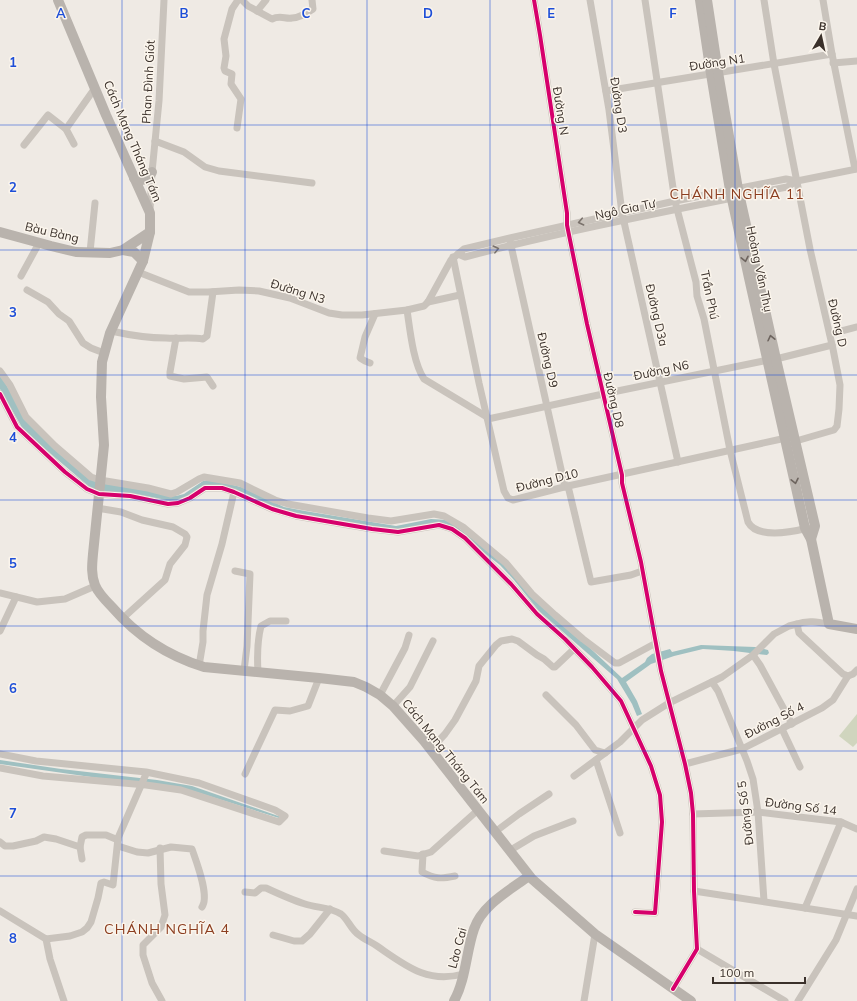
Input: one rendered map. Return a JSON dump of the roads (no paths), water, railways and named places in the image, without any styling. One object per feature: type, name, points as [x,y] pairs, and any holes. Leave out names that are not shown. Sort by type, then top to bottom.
[{"type":"main road","name":"Cách Mạng Tháng Tám","points":[[58,0],[150,213],[150,232],[143,261],[111,331],[104,353],[101,371],[104,445],[92,571],[96,586],[106,601],[122,619],[142,636],[171,655],[199,666],[354,682],[380,695],[394,706],[431,749],[529,876],[563,908],[595,934],[691,1001]]},
{"type":"main road","name":"Hoàng Văn Thụ","points":[[700,0],[708,31]]},
{"type":"main road","name":"Hoàng Văn Thụ","points":[[707,0],[708,31],[714,73],[735,193],[761,314],[791,439],[829,624]]},
{"type":"main road","points":[[134,178],[141,180],[148,179],[152,172]]},
{"type":"main road","name":"Bàu Bàng","points":[[0,232],[76,252],[110,253],[123,250]]},
{"type":"main road","points":[[123,250],[150,232]]},
{"type":"main road","points":[[123,250],[134,252],[143,261]]},
{"type":"main road","points":[[829,624],[857,629]]},
{"type":"main road","name":"Lào Cai","points":[[455,1000],[474,928],[484,912],[529,876]]},
{"type":"street","name":"Phan Đình Giót","points":[[150,213],[152,172],[159,102],[164,0]]},
{"type":"street","points":[[237,128],[241,99],[231,84],[232,74],[224,68],[226,56],[224,39],[232,9],[238,0]]},
{"type":"street","points":[[242,0],[248,6],[272,19],[277,17],[292,18],[300,16],[312,9],[312,0]]},
{"type":"street","points":[[257,11],[266,0]]},
{"type":"street","name":"Đường N","points":[[534,0],[567,214],[567,229]]},
{"type":"street","name":"Đường D3","points":[[590,0],[606,91],[623,217]]},
{"type":"street","name":"Trần Phú","points":[[645,0],[676,205],[696,282],[697,296],[704,319],[730,450],[747,519],[751,527],[757,531],[770,533],[789,532],[810,527]]},
{"type":"street","points":[[764,0],[774,64],[797,181]]},
{"type":"street","points":[[823,0],[832,54],[856,169]]},
{"type":"street","name":"Đường N1","points":[[606,91],[832,54]]},
{"type":"street","points":[[834,63],[857,61]]},
{"type":"street","points":[[66,129],[95,88]]},
{"type":"street","points":[[24,145],[48,115],[66,129],[74,144]]},
{"type":"street","points":[[155,141],[184,152],[205,167],[219,171],[312,183]]},
{"type":"street","name":"Ngô Gia Tự","points":[[455,256],[465,257],[510,241],[735,193],[787,187],[797,181],[856,169]]},
{"type":"street","name":"Đường D","points":[[791,439],[834,430],[837,426],[840,385],[830,334],[810,249],[797,181]]},
{"type":"street","points":[[90,252],[95,203]]},
{"type":"street","name":"Đường D3a","points":[[623,217],[678,462]]},
{"type":"street","name":"Đường D8","points":[[567,229],[587,324],[622,475],[622,483],[642,571],[661,671],[685,764],[693,814],[694,891],[697,949]]},
{"type":"street","name":"Đường D9","points":[[510,241],[566,486],[591,582],[642,571]]},
{"type":"street","points":[[21,276],[39,243]]},
{"type":"street","points":[[428,302],[455,256]]},
{"type":"street","name":"Đường D10","points":[[455,256],[460,295],[504,491],[508,498],[513,500],[566,486],[622,475],[730,450],[791,439]]},
{"type":"street","name":"Đường N3","points":[[138,272],[189,292],[238,290],[259,291],[290,298],[329,313],[342,315],[375,314],[407,310],[424,306],[428,302],[460,295]]},
{"type":"street","points":[[27,290],[48,302],[58,314],[69,321],[82,343],[104,353]]},
{"type":"street","points":[[111,331],[131,335],[203,339],[205,338],[209,320],[213,292]]},
{"type":"street","points":[[407,310],[420,373],[424,379],[487,418]]},
{"type":"street","points":[[370,363],[360,358],[365,338],[375,314]]},
{"type":"street","points":[[830,334],[857,327]]},
{"type":"street","points":[[176,338],[170,376],[184,379],[207,377],[213,386]]},
{"type":"street","name":"Đường N6","points":[[487,418],[714,370],[772,360],[832,345]]},
{"type":"street","points":[[0,371],[14,393],[26,417],[43,435],[91,476],[100,481],[148,488],[171,494],[199,479],[206,478],[240,483],[275,500],[288,504],[391,521],[434,514],[444,516],[463,527],[506,563],[532,594],[582,638],[615,663],[619,663],[657,646]]},
{"type":"street","points":[[14,393],[2,397],[17,427],[81,485],[87,489],[99,493],[130,496],[168,504],[178,503],[190,498],[205,488],[222,488],[272,509],[296,516],[398,532],[439,525],[452,528],[465,538],[511,584],[537,614],[592,667],[621,701],[634,728],[651,766],[660,795],[662,822],[655,913],[635,912]]},
{"type":"street","points":[[205,488],[206,478]]},
{"type":"street","points":[[199,666],[203,642],[207,595],[222,544],[234,492]]},
{"type":"street","points":[[97,508],[121,512],[142,520],[173,527],[185,534],[187,537],[185,545],[170,564],[165,580],[122,619]]},
{"type":"street","points":[[409,518],[411,530]]},
{"type":"street","points":[[485,558],[492,551]]},
{"type":"street","points":[[235,571],[250,574],[247,646],[244,671]]},
{"type":"street","points":[[0,593],[37,602],[65,599],[96,586]]},
{"type":"street","points":[[0,631],[16,597]]},
{"type":"street","points":[[258,672],[256,654],[261,626],[270,621],[286,621]]},
{"type":"street","points":[[574,776],[620,742],[642,720],[669,703],[722,677],[752,656],[774,634],[789,626],[801,622],[814,621],[829,624]]},
{"type":"street","points":[[797,624],[799,633],[843,674],[848,676]]},
{"type":"street","points":[[380,695],[405,648],[409,635]]},
{"type":"street","points":[[431,749],[445,734],[455,720],[476,680],[479,666],[501,641],[512,639],[518,641],[553,667],[582,638]]},
{"type":"street","points":[[394,706],[410,687],[434,641]]},
{"type":"street","points":[[752,656],[760,665],[792,724]]},
{"type":"street","name":"Đường Số 4","points":[[685,764],[742,748],[822,708],[833,700],[848,676],[857,670]]},
{"type":"street","points":[[245,774],[275,710],[290,711],[308,706],[319,678]]},
{"type":"street","name":"Đường Số 5","points":[[712,682],[718,691],[742,748],[753,779],[758,812],[764,901]]},
{"type":"street","points":[[546,695],[576,725],[595,750],[605,753]]},
{"type":"street","points":[[782,729],[800,767]]},
{"type":"street","points":[[0,754],[36,761],[146,772],[199,783],[275,810],[285,816],[279,822],[181,790],[141,784],[43,776],[0,768]]},
{"type":"street","points":[[596,760],[620,832]]},
{"type":"street","points":[[0,912],[46,939],[70,936],[82,932],[87,928],[91,922],[101,883],[104,882],[113,885],[118,843],[146,774]]},
{"type":"street","points":[[495,832],[549,794]]},
{"type":"street","points":[[384,851],[418,856],[431,852],[478,810]]},
{"type":"street","name":"Đường Số 14","points":[[693,814],[758,812],[841,822],[857,828]]},
{"type":"street","points":[[509,851],[534,836],[572,821]]},
{"type":"street","points":[[805,908],[841,822]]},
{"type":"street","points":[[82,859],[80,848],[82,836],[86,835],[108,835],[118,843],[137,852],[148,853],[171,847],[192,849],[202,880],[204,901],[202,907]]},
{"type":"street","points":[[0,842],[5,846],[13,846],[36,841],[44,837],[56,839],[80,848]]},
{"type":"street","points":[[160,849],[161,884],[165,915],[161,927],[143,945],[143,954],[152,983],[162,1001]]},
{"type":"street","points":[[423,854],[422,872],[431,877],[442,879],[455,876]]},
{"type":"street","points":[[245,892],[255,893],[261,888],[266,888],[306,904],[330,909],[340,914],[348,921],[358,934],[370,940],[406,966],[425,974],[451,978],[463,974]]},
{"type":"street","points":[[798,1001],[836,940],[857,889]]},
{"type":"street","points":[[694,891],[857,916]]},
{"type":"street","points":[[273,935],[294,941],[302,941],[310,934],[330,909]]},
{"type":"street","points":[[584,1001],[595,934]]},
{"type":"street","points":[[46,939],[50,959],[64,1001]]},
{"type":"street","points":[[673,989],[697,949],[785,1001]]},
{"type":"water","points":[[0,374],[29,424],[94,480],[176,496],[184,494],[203,481],[213,480],[245,488],[284,507],[305,511],[396,526],[431,519],[448,520],[503,562],[622,678],[645,662],[652,654],[670,649],[672,652],[701,645],[755,647],[768,650],[769,653],[767,655],[703,649],[674,656],[651,664],[626,682],[637,701],[642,714],[637,716],[632,704],[617,679],[539,611],[500,565],[448,525],[396,531],[304,516],[213,486],[176,502],[136,494],[92,489],[24,431],[0,389]]},
{"type":"water","points":[[0,760],[61,769],[157,780],[192,786],[281,817],[279,818],[196,792],[0,764]]},
{"type":"district","name":"CHÁNH NGHĨA 11","points":[[737,194]]},
{"type":"district","name":"CHÁNH NGHĨA 4","points":[[167,929]]}]
